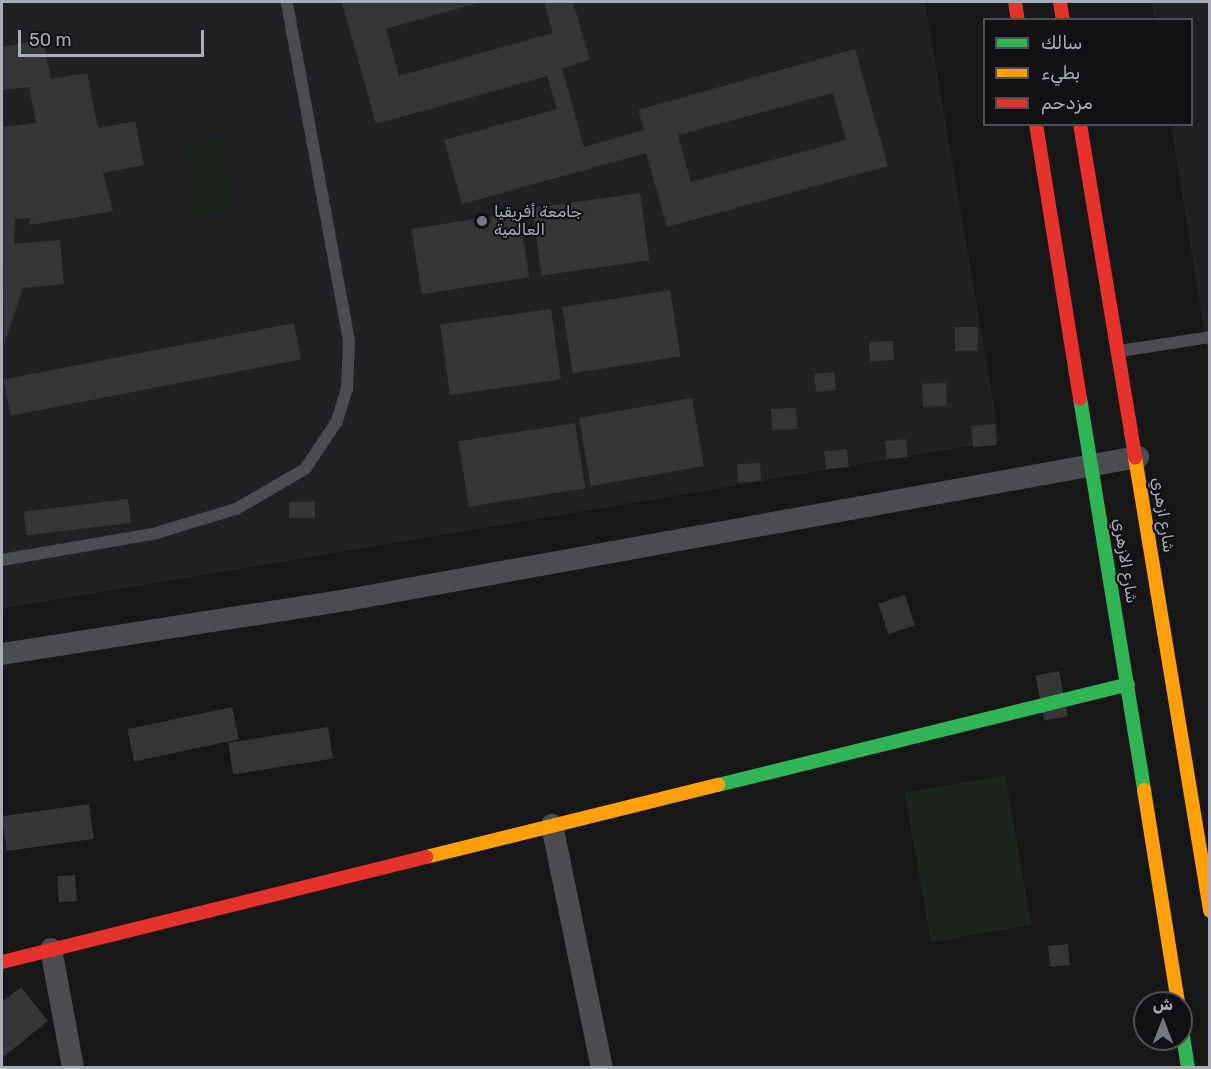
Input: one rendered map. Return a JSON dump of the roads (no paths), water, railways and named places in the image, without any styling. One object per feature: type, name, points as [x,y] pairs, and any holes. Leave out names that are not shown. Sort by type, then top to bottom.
[{"type":"main road","points":[[1015,2],[1018,18]]},
{"type":"main road","points":[[1060,2],[1063,18]]},
{"type":"main road","name":"شارع الازهري","points":[[1035,126],[1093,465],[1176,991]]},
{"type":"main road","name":"شارع ازهري","points":[[1080,126],[1137,457],[1209,911]]},
{"type":"main road","points":[[2,962],[1128,684]]},
{"type":"main road","points":[[1185,1051],[1188,1068]]},
{"type":"street","points":[[2,654],[347,600],[1137,457]]},
{"type":"street","points":[[552,825],[602,1068]]},
{"type":"street","points":[[51,949],[73,1068]]},
{"type":"lane","points":[[2,560],[153,534],[236,509],[305,469],[337,421],[347,389],[349,341],[287,2]]},
{"type":"lane","points":[[1119,351],[1209,337]]},
{"type":"place","name":"جامعة أفريقيا العالمية","points":[[482,221]]}]
